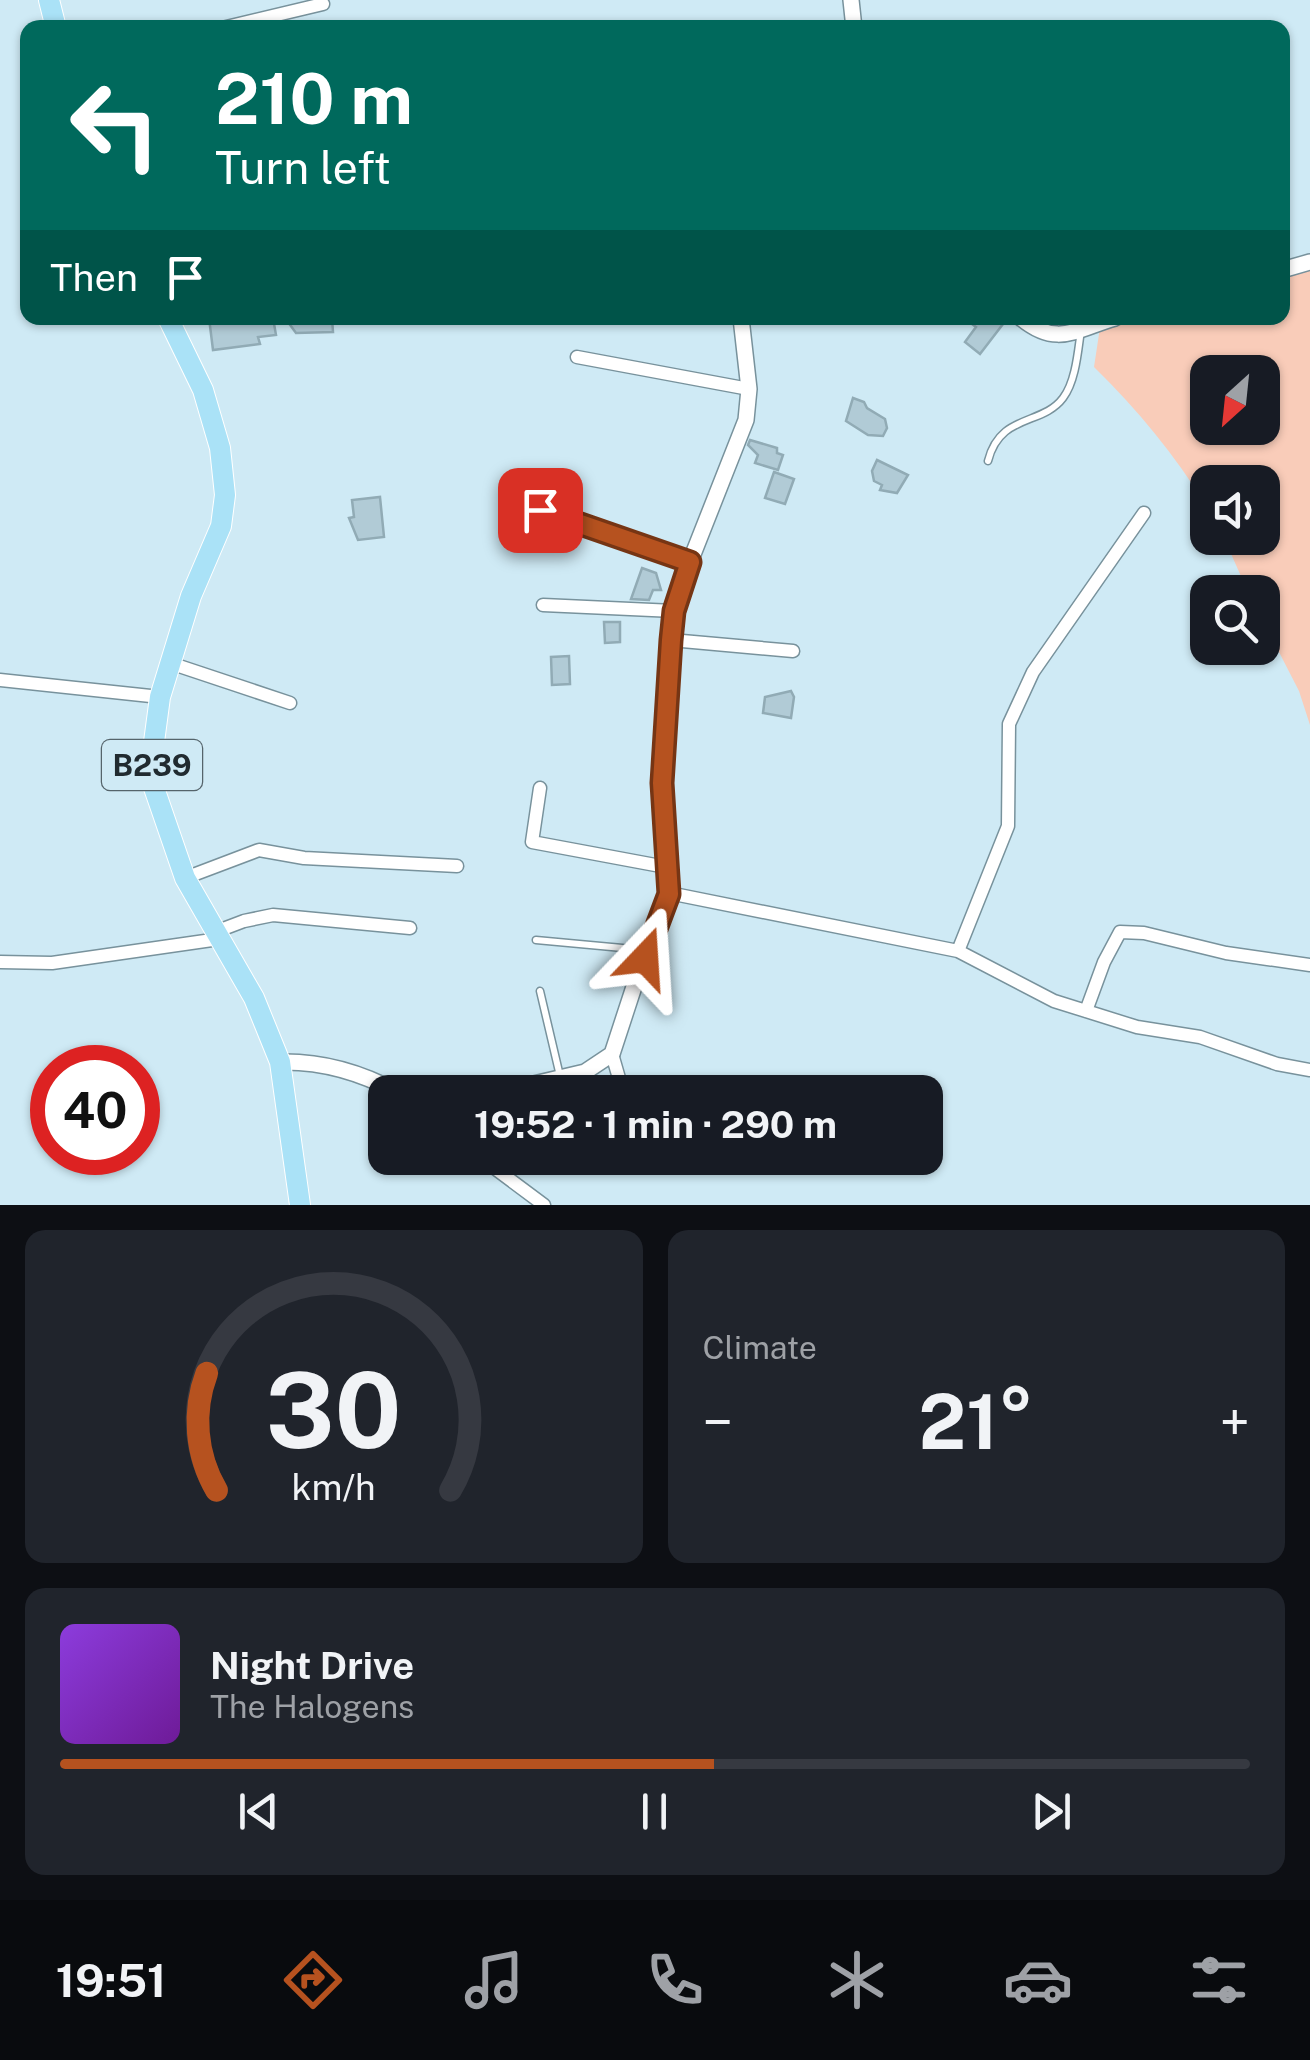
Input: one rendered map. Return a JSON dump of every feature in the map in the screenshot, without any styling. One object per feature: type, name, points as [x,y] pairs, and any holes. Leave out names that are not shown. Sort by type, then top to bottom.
[{"type":"main road","name":"B239","points":[[171,325],[203,390],[220,448],[225,495],[221,526],[191,596],[160,698],[152,757],[153,784],[185,878],[254,998],[280,1062],[300,1205]]},
{"type":"street","points":[[278,20],[323,4]]},
{"type":"street","points":[[618,1075],[612,1054],[669,894],[662,783],[674,611],[746,420],[749,389],[742,325]]},
{"type":"street","points":[[1029,325],[1058,336],[1091,325]]},
{"type":"street","points":[[576,357],[749,389]]},
{"type":"street","points":[[540,510],[690,562]]},
{"type":"street","points":[[958,950],[1008,826],[1009,724],[1034,672],[1144,513]]},
{"type":"street","points":[[543,605],[674,611]]},
{"type":"street","points":[[671,640],[792,650]]},
{"type":"street","points":[[170,664],[290,703]]},
{"type":"street","points":[[0,680],[160,698]]},
{"type":"street","points":[[540,788],[532,842],[666,867]]},
{"type":"street","points":[[185,878],[259,850],[304,858],[457,866]]},
{"type":"street","points":[[669,894],[958,950],[1054,1002],[1137,1027],[1200,1036],[1277,1064],[1310,1070]]},
{"type":"street","points":[[0,962],[52,963],[217,936],[244,921],[273,916],[410,928]]},
{"type":"street","points":[[1086,1011],[1120,932],[1144,932],[1226,953],[1310,965]]},
{"type":"street","points":[[566,1075],[584,1072],[612,1054]]},
{"type":"street","points":[[280,1062],[316,1062],[368,1078]]},
{"type":"street","points":[[503,1175],[544,1205]]},
{"type":"lane","points":[[988,461],[992,446],[1010,428],[1062,400],[1081,328]]},
{"type":"lane","points":[[536,940],[646,950]]},
{"type":"lane","points":[[540,991],[560,1075]]},
{"type":"shaded area","points":[[1310,262],[1310,725],[1299,691],[1280,654],[1280,575],[1240,575],[1232,555],[1280,555],[1280,465],[1190,465],[1190,481],[1126,400],[1094,367],[1100,325],[1290,325],[1290,268]]},
{"type":"building","points":[[210,325],[274,325],[276,335],[258,337],[260,344],[213,350]]},
{"type":"building","points":[[290,325],[332,325],[333,332],[296,333]]},
{"type":"building","points":[[973,325],[1002,325],[980,354],[965,342],[976,327]]},
{"type":"building","points":[[853,398],[885,419],[887,428],[883,436],[868,435],[846,421]]},
{"type":"building","points":[[750,440],[777,448],[777,453],[783,455],[778,470],[755,463],[758,455],[748,445]]},
{"type":"building","points":[[877,460],[908,475],[897,493],[880,490],[882,485],[874,481],[872,471]]},
{"type":"building","points":[[774,472],[794,479],[785,504],[765,498]]},
{"type":"building","points":[[380,497],[384,537],[358,540],[349,518],[354,517],[352,500]]},
{"type":"building","points":[[642,568],[656,573],[661,590],[653,590],[649,600],[631,599]]},
{"type":"building","points":[[604,622],[620,622],[620,642],[605,643]]},
{"type":"building","points":[[569,656],[570,684],[552,685],[551,657]]},
{"type":"building","points":[[791,691],[791,718],[763,713],[765,697]]},
{"type":"route","points":[[540,510],[690,562],[674,611],[671,640],[662,783],[669,894],[645,958]]}]
